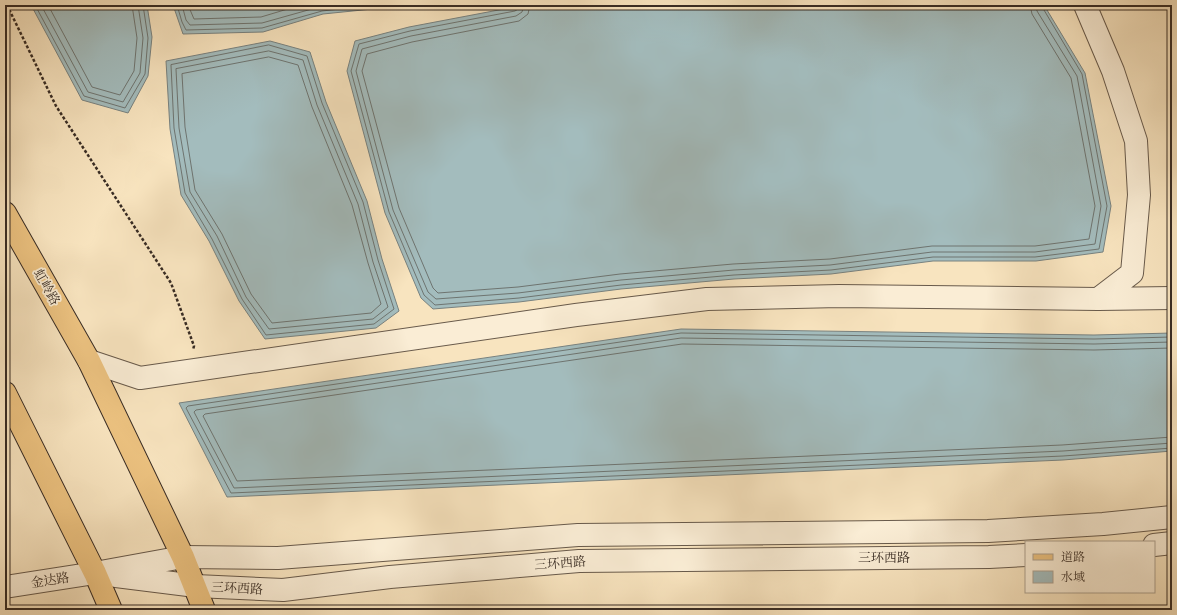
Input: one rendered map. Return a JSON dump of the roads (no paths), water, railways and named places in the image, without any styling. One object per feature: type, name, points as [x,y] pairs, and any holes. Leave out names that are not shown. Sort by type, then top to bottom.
[{"type":"main road","name":"虹岭路","points":[[5,213],[89,361],[183,557],[196,586],[204,610]]},
{"type":"main road","points":[[5,393],[95,573],[111,610]]},
{"type":"street","points":[[1085,5],[1113,71],[1136,141],[1139,195],[1132,273],[1098,299]]},
{"type":"street","points":[[89,361],[140,378],[576,315],[707,299],[840,296],[1098,299],[1172,298]]},
{"type":"street","points":[[95,573],[183,557],[278,558],[578,535],[988,531],[1103,524],[1172,517]]},
{"type":"street","points":[[1155,545],[1172,543]]},
{"type":"street","name":"三环西路","points":[[95,573],[196,586],[283,590],[390,577],[579,561],[989,557],[1025,554]]},
{"type":"street","name":"金达路","points":[[5,587],[95,573]]},
{"type":"water","points":[[31,5],[147,5],[152,37],[148,76],[128,113],[82,100]]},
{"type":"water","points":[[173,5],[412,5],[323,14],[263,32],[183,34]]},
{"type":"water","points":[[525,5],[1044,5],[1085,73],[1111,206],[1103,252],[1036,261],[933,261],[831,274],[734,279],[621,289],[519,302],[433,309],[421,298],[385,213],[347,71],[355,41],[409,27]]},
{"type":"water","points":[[270,41],[310,52],[326,102],[367,201],[382,259],[399,311],[376,328],[265,339],[239,301],[209,241],[181,195],[170,129],[166,61]]},
{"type":"water","points":[[681,329],[1094,335],[1172,333],[1172,451],[1063,460],[227,497],[179,403]]}]
